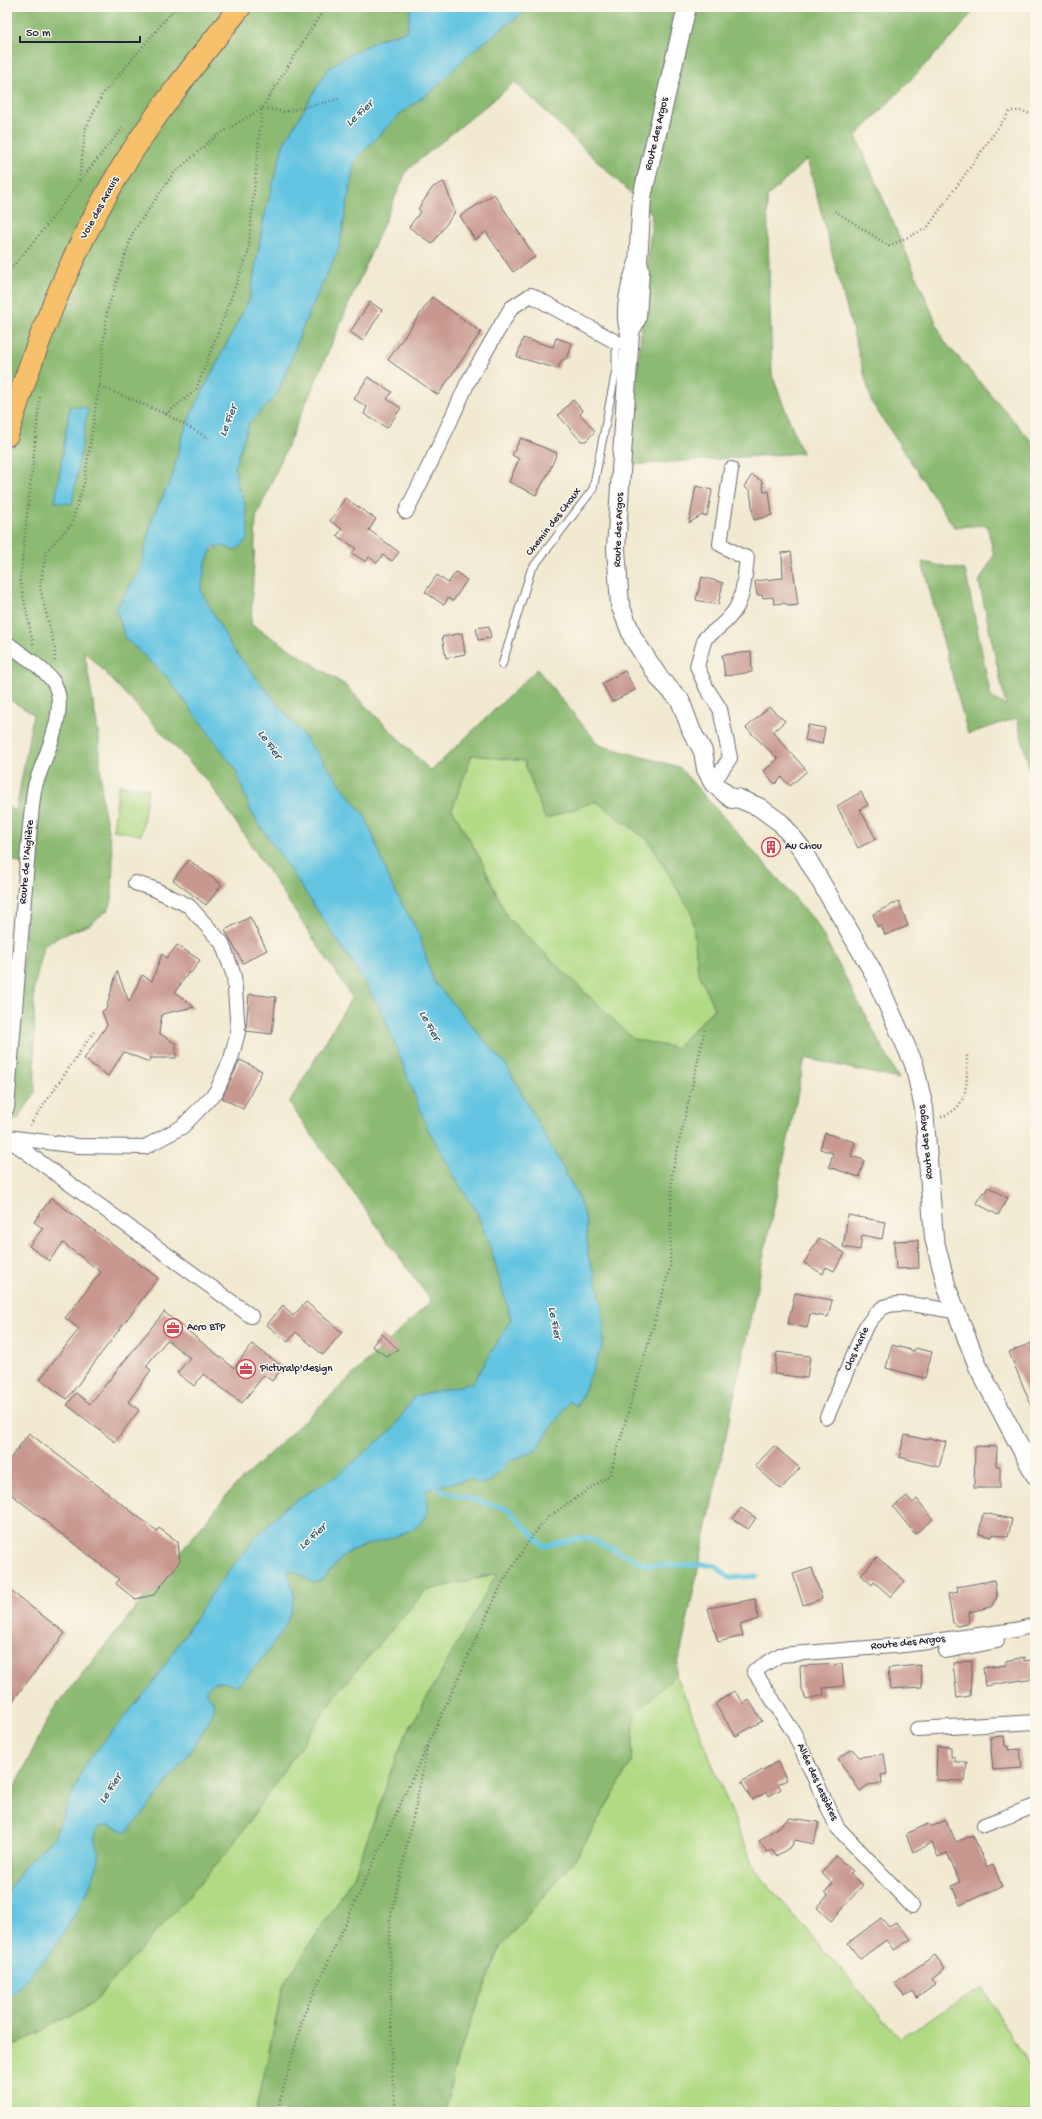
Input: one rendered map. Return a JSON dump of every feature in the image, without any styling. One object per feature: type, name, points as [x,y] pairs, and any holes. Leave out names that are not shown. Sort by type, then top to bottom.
[{"type":"highway","name":"Voie des Aravis","points":[[7,435],[26,374],[44,324],[68,268],[87,230],[121,170],[148,128],[240,7]]},
{"type":"street","name":"Route des Argos","points":[[687,7],[642,197],[638,263],[640,271],[637,318],[624,333],[628,357],[616,549],[620,605],[633,638],[660,679],[680,700],[692,732],[691,747],[696,765],[732,799],[733,804],[765,818],[781,823],[801,848],[872,970],[914,1064],[925,1122],[934,1238],[954,1311],[979,1369],[1035,1475]]},
{"type":"street","points":[[406,512],[439,446],[468,382],[511,308],[531,295],[624,333]]},
{"type":"street","points":[[709,776],[730,758],[720,709],[706,686],[697,666],[705,638],[723,625],[736,610],[743,587],[747,558],[720,544],[730,469]]},
{"type":"street","points":[[7,643],[37,666],[53,681]]},
{"type":"street","name":"Route de l'Aiglière","points":[[7,1108],[29,831],[35,787],[57,725],[58,699],[53,681]]},
{"type":"street","points":[[12,1138],[78,1146],[145,1147],[182,1127],[216,1092],[232,1059],[238,1032],[234,976],[222,943],[188,906],[154,889],[135,883]]},
{"type":"street","points":[[12,1138],[251,1316]]},
{"type":"street","name":"Clos Marie","points":[[827,1417],[865,1328],[883,1307],[896,1304],[954,1311]]},
{"type":"street","name":"Route des Argos","points":[[780,1655],[905,1645],[1016,1630],[1035,1625]]},
{"type":"street","points":[[946,1651],[1035,1634]]},
{"type":"street","name":"Allée des Lessières","points":[[780,1655],[754,1671],[794,1733],[837,1827],[912,1906]]},
{"type":"street","points":[[917,1729],[1035,1722]]},
{"type":"street","points":[[984,1825],[1035,1806]]},
{"type":"lane","name":"Chemin des Choux","points":[[502,665],[531,570],[593,489],[624,333]]},
{"type":"path","points":[[79,180],[86,128],[102,96],[176,7]]},
{"type":"path","points":[[166,414],[196,390],[248,253],[262,108],[324,7]]},
{"type":"path","points":[[53,681],[55,649],[40,588],[46,551],[71,525],[84,483],[99,386],[107,311],[133,232],[173,174],[215,137],[262,108],[285,112],[339,99]]},
{"type":"path","points":[[835,211],[889,246],[907,239],[927,228],[1010,111],[1023,111],[1035,116]]},
{"type":"path","points":[[99,386],[166,414],[208,438]]},
{"type":"path","points":[[37,666],[20,580],[40,393]]},
{"type":"path","points":[[12,1138],[95,1030]]},
{"type":"path","points":[[277,2112],[304,2014],[502,1583],[533,1535],[548,1517],[610,1475],[670,1268],[672,1172],[705,1030]]},
{"type":"path","points":[[925,1122],[952,1114],[967,1090],[968,1055]]},
{"type":"path","points":[[396,2112],[392,2073],[390,1920],[416,1804],[428,1742]]},
{"type":"green space","points":[[7,7],[411,7],[407,31],[380,39],[264,218],[250,298],[192,412],[182,437],[172,478],[153,516],[140,570],[116,609],[120,621],[248,524],[245,504],[237,485],[235,466],[249,423],[276,396],[291,361],[301,331],[339,248],[355,160],[400,114],[434,89],[469,54],[530,7],[976,7],[956,33],[856,136],[944,341],[1035,445],[1035,794],[1017,718],[968,734],[922,562],[965,570],[991,697],[1006,706],[979,582],[994,555],[987,525],[954,527],[872,403],[807,159],[767,197],[772,375],[802,453],[629,465],[652,214],[515,82],[407,170],[256,518],[251,624],[345,685],[431,771],[537,669],[599,745],[679,767],[816,922],[899,1079],[805,1058],[676,1674],[635,1715],[631,1763],[578,1855],[500,1948],[458,2055],[444,2112],[256,2112],[283,1986],[354,1876],[403,1740],[497,1573],[425,1591],[341,1688],[229,1850],[93,2003],[7,2049],[7,1803],[52,1711],[231,1490],[431,1301],[289,1103],[352,997],[211,785],[84,650],[99,737],[102,800],[113,855],[112,900],[108,910],[89,925],[62,935],[44,946],[34,988],[35,1093],[18,1119],[11,1122],[30,869],[7,857],[7,806],[16,811],[33,714],[7,698]],"holes":[[[472,755],[524,761],[545,819],[596,801],[649,841],[692,913],[698,971],[714,1009],[676,1048],[633,1039],[507,917],[481,860],[452,809]]]},
{"type":"green space","points":[[472,755],[524,761],[545,819],[596,801],[649,841],[692,913],[698,971],[714,1008],[676,1049],[633,1039],[507,917],[481,860],[452,809]]},
{"type":"green space","points":[[119,785],[148,789],[141,835],[113,830]]},
{"type":"green space","points":[[498,1573],[403,1740],[354,1876],[283,1986],[256,2112],[7,2112],[7,2049],[93,2003],[341,1688],[425,1591]]},
{"type":"green space","points":[[676,1674],[755,1870],[900,2038],[982,1987],[1035,2077],[1035,2112],[444,2112],[458,2055],[500,1948],[578,1855],[631,1763],[635,1715]]},
{"type":"water","name":"Le Fier","points":[[411,7],[530,7],[469,54],[434,89],[400,114],[355,160],[339,248],[301,331],[291,361],[276,396],[249,423],[235,466],[237,485],[245,504],[248,524],[248,539],[235,551],[223,546],[213,547],[206,562],[201,591],[232,648],[307,740],[366,818],[392,886],[418,932],[434,982],[506,1065],[577,1194],[586,1221],[588,1256],[598,1285],[604,1324],[603,1345],[577,1407],[570,1401],[535,1451],[510,1461],[489,1482],[481,1484],[470,1479],[431,1488],[426,1491],[428,1510],[424,1519],[416,1527],[394,1537],[349,1552],[328,1574],[319,1581],[313,1583],[292,1570],[288,1572],[294,1593],[292,1607],[288,1619],[275,1642],[242,1682],[236,1685],[218,1682],[207,1688],[206,1693],[214,1703],[211,1715],[203,1731],[177,1769],[127,1832],[108,1824],[98,1828],[95,1838],[99,1854],[98,1862],[94,1875],[79,1907],[61,1938],[47,1957],[10,1997],[7,1995],[7,1893],[27,1863],[54,1837],[87,1761],[150,1687],[217,1586],[256,1538],[285,1507],[339,1474],[394,1428],[414,1396],[473,1383],[511,1319],[492,1253],[477,1212],[459,1184],[427,1127],[382,1011],[350,959],[251,812],[236,770],[167,677],[125,638],[116,609],[140,570],[153,516],[172,478],[182,437],[192,412],[250,298],[264,218],[283,145],[327,70],[343,58],[380,39],[407,31]]},
{"type":"water","points":[[70,406],[88,408],[72,504],[55,502]]},
{"type":"building","points":[[444,182],[455,212],[432,244],[409,227],[421,211],[418,209],[433,187]]},
{"type":"building","points":[[494,194],[535,257],[513,272],[486,232],[475,240],[460,216]]},
{"type":"building","points":[[432,297],[481,332],[438,395],[388,360]]},
{"type":"building","points":[[370,302],[382,310],[363,341],[350,332]]},
{"type":"building","points":[[523,338],[553,347],[556,338],[572,343],[568,357],[561,361],[558,369],[517,357]]},
{"type":"building","points":[[368,377],[392,392],[387,399],[401,408],[387,428],[364,414],[367,407],[354,399]]},
{"type":"building","points":[[573,400],[583,411],[580,414],[595,431],[586,441],[581,441],[558,415]]},
{"type":"building","points":[[521,438],[557,453],[549,472],[536,495],[509,482],[519,459],[512,455]]},
{"type":"building","points":[[752,475],[762,481],[764,492],[769,491],[772,515],[754,520],[750,491],[744,487]]},
{"type":"building","points":[[696,486],[712,490],[707,516],[702,515],[689,523]]},
{"type":"building","points":[[345,498],[376,519],[369,530],[399,552],[392,561],[383,555],[377,563],[369,557],[366,562],[352,553],[356,548],[337,536],[342,529],[330,521]]},
{"type":"building","points":[[791,552],[798,605],[789,606],[784,603],[774,604],[773,597],[763,598],[762,595],[757,595],[755,581],[783,578],[782,553]]},
{"type":"building","points":[[456,572],[467,580],[453,601],[448,598],[444,605],[425,592],[437,575],[448,583]]},
{"type":"building","points":[[702,577],[723,583],[718,605],[696,600]]},
{"type":"building","points":[[489,626],[491,638],[478,640],[476,628]]},
{"type":"building","points":[[462,633],[465,654],[446,658],[442,637]]},
{"type":"building","points":[[751,652],[752,672],[725,676],[722,655]]},
{"type":"building","points":[[625,671],[635,690],[612,702],[602,683]]},
{"type":"building","points":[[769,707],[785,721],[773,732],[807,771],[790,786],[782,777],[775,784],[764,771],[778,759],[746,728]]},
{"type":"building","points":[[808,725],[825,728],[822,744],[805,740]]},
{"type":"building","points":[[861,792],[868,805],[860,809],[876,839],[858,848],[837,806]]},
{"type":"building","points":[[189,860],[222,885],[206,905],[173,880]]},
{"type":"building","points":[[899,901],[908,926],[885,935],[881,925],[878,927],[873,914]]},
{"type":"building","points":[[250,917],[267,950],[243,963],[225,930]]},
{"type":"building","points":[[177,945],[200,960],[191,973],[189,972],[175,992],[194,1007],[162,1014],[159,1033],[176,1044],[176,1058],[150,1058],[149,1062],[124,1052],[108,1076],[84,1059],[107,1025],[102,1011],[106,1009],[117,971],[129,1002],[142,975],[152,981],[162,954],[167,958]]},
{"type":"building","points":[[249,994],[276,997],[272,1034],[246,1031]]},
{"type":"building","points":[[240,1060],[262,1071],[243,1109],[222,1098]]},
{"type":"building","points":[[825,1133],[855,1142],[851,1156],[864,1160],[859,1177],[829,1167],[833,1153],[820,1149]]},
{"type":"building","points":[[988,1187],[1008,1198],[998,1215],[976,1203]]},
{"type":"building","points":[[51,1198],[158,1278],[67,1399],[40,1379],[79,1329],[65,1318],[101,1272],[63,1243],[49,1261],[29,1246],[43,1228],[34,1222]]},
{"type":"building","points":[[848,1215],[885,1222],[882,1239],[862,1235],[860,1250],[843,1247]]},
{"type":"building","points":[[819,1238],[845,1253],[834,1271],[826,1267],[823,1274],[804,1263]]},
{"type":"building","points":[[918,1240],[919,1268],[896,1269],[894,1241]]},
{"type":"building","points":[[795,1293],[832,1300],[828,1317],[810,1314],[807,1328],[788,1324]]},
{"type":"building","points":[[306,1302],[342,1332],[323,1355],[296,1332],[288,1342],[267,1325],[283,1305],[293,1316]]},
{"type":"building","points":[[164,1312],[234,1368],[252,1344],[283,1367],[272,1381],[264,1375],[242,1403],[203,1374],[194,1386],[177,1373],[190,1358],[167,1340],[146,1366],[151,1370],[128,1402],[139,1410],[115,1442],[67,1405],[76,1393],[90,1404]]},
{"type":"building","points":[[382,1334],[398,1349],[387,1357],[372,1346]]},
{"type":"building","points":[[1031,1343],[1035,1353],[1035,1415],[1009,1352]]},
{"type":"building","points":[[892,1345],[914,1351],[915,1348],[932,1352],[925,1378],[886,1368]]},
{"type":"building","points":[[777,1352],[810,1356],[807,1378],[774,1374]]},
{"type":"building","points":[[29,1433],[157,1531],[159,1528],[178,1542],[180,1561],[154,1595],[135,1599],[116,1584],[119,1579],[7,1491],[7,1463]]},
{"type":"building","points":[[905,1435],[946,1442],[939,1467],[899,1457]]},
{"type":"building","points":[[774,1446],[800,1468],[781,1489],[755,1466]]},
{"type":"building","points":[[975,1446],[997,1447],[996,1466],[1000,1466],[1000,1488],[974,1488]]},
{"type":"building","points":[[907,1496],[913,1503],[917,1499],[933,1519],[915,1534],[893,1507]]},
{"type":"building","points":[[741,1508],[756,1518],[748,1529],[733,1519]]},
{"type":"building","points":[[983,1513],[1012,1519],[1008,1537],[993,1534],[992,1537],[979,1534]]},
{"type":"building","points":[[877,1557],[905,1581],[891,1597],[874,1582],[872,1585],[861,1575]]},
{"type":"building","points":[[812,1568],[822,1599],[803,1605],[793,1574]]},
{"type":"building","points":[[994,1580],[997,1597],[991,1607],[969,1612],[970,1620],[967,1624],[957,1626],[953,1623],[948,1594],[958,1592],[957,1587]]},
{"type":"building","points":[[7,1588],[65,1633],[7,1708]]},
{"type":"building","points":[[755,1599],[758,1619],[740,1625],[743,1636],[718,1642],[708,1608]]},
{"type":"building","points":[[1024,1657],[1024,1661],[1031,1660],[1034,1678],[985,1686],[983,1668],[1006,1665],[1006,1661]]},
{"type":"building","points":[[972,1661],[970,1696],[957,1698],[953,1663]]},
{"type":"building","points":[[842,1664],[844,1686],[823,1688],[824,1695],[806,1699],[801,1687],[800,1666]]},
{"type":"building","points":[[920,1665],[922,1687],[890,1689],[888,1668]]},
{"type":"building","points":[[734,1691],[744,1703],[749,1700],[762,1721],[736,1736],[715,1704]]},
{"type":"building","points":[[1004,1736],[1005,1746],[1008,1746],[1008,1750],[1020,1749],[1022,1768],[993,1770],[990,1737]]},
{"type":"building","points":[[937,1746],[951,1747],[951,1757],[955,1757],[955,1762],[967,1762],[965,1781],[936,1780]]},
{"type":"building","points":[[852,1749],[859,1757],[884,1754],[887,1774],[881,1775],[882,1783],[868,1785],[860,1791],[838,1759]]},
{"type":"building","points":[[777,1762],[787,1780],[778,1784],[781,1789],[769,1796],[767,1792],[752,1800],[741,1782]]},
{"type":"building","points":[[790,1818],[819,1822],[814,1844],[795,1840],[791,1847],[776,1856],[772,1850],[767,1852],[759,1841]]},
{"type":"building","points":[[946,1820],[956,1842],[973,1835],[987,1868],[993,1865],[1002,1886],[960,1905],[952,1886],[960,1882],[947,1853],[938,1857],[932,1843],[913,1852],[906,1834],[928,1824],[931,1827]]},
{"type":"building","points":[[836,1856],[853,1871],[850,1874],[863,1885],[831,1921],[817,1908],[828,1895],[825,1892],[833,1883],[821,1873]]},
{"type":"building","points":[[881,1918],[889,1927],[896,1923],[911,1939],[894,1950],[886,1940],[860,1959],[848,1943]]},
{"type":"building","points":[[935,1955],[945,1969],[932,1979],[936,1984],[917,1998],[913,1991],[905,1996],[894,1983]]},
{"type":"waterway","points":[[429,1483],[445,1492],[508,1509],[544,1546],[586,1537],[647,1565],[715,1565],[729,1578],[756,1576]]},
{"type":"place","name":"Au Chou","points":[[771,847]]},
{"type":"place","name":"Acro BTP","points":[[173,1328]]},
{"type":"place","name":"Picturalp'design","points":[[246,1369]]}]
